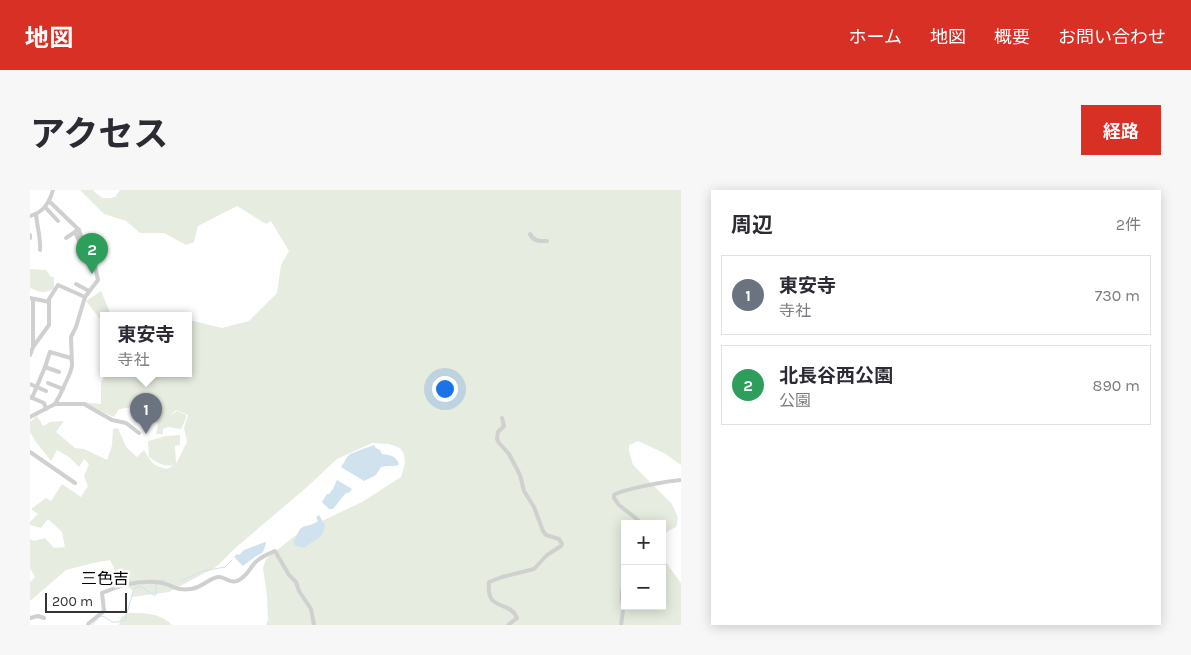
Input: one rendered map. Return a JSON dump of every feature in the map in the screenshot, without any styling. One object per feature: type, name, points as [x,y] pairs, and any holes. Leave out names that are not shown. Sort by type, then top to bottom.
[{"type":"street","points":[[30,216],[45,207],[53,190]]},
{"type":"street","points":[[30,418],[54,404],[64,389],[70,373],[71,337],[85,297],[98,280],[90,251],[84,245],[76,230],[49,201]]},
{"type":"street","points":[[45,207],[58,221]]},
{"type":"street","points":[[36,214],[38,236],[41,240],[40,250]]},
{"type":"street","points":[[66,238],[76,230]]},
{"type":"street","points":[[76,230],[83,250]]},
{"type":"street","points":[[530,234],[537,241],[547,241]]},
{"type":"street","points":[[76,284],[90,291]]},
{"type":"street","points":[[31,347],[50,325],[49,299],[58,285],[85,297]]},
{"type":"street","points":[[30,355],[32,299],[49,302]]},
{"type":"street","points":[[46,409],[44,403],[31,397],[50,352],[71,358]]},
{"type":"street","points":[[45,367],[59,372]]},
{"type":"street","points":[[48,383],[64,389]]},
{"type":"street","points":[[30,384],[46,391]]},
{"type":"street","points":[[54,404],[84,404],[112,420],[126,424],[139,433]]},
{"type":"street","points":[[502,418],[504,426],[498,432],[497,439],[510,454],[520,475],[524,491],[534,507],[543,531],[546,535],[558,539],[562,544],[560,548],[547,555],[534,569],[489,582],[492,600],[509,609],[517,618],[508,625]]},
{"type":"street","points":[[30,452],[75,483]]},
{"type":"street","points":[[638,520],[619,505],[614,495],[681,480]]},
{"type":"street","points":[[88,625],[104,611],[102,593],[111,589],[129,584],[149,582],[165,584],[180,590],[199,587],[214,578],[220,577],[233,582],[238,581],[248,573],[251,566],[259,559],[275,551],[311,609],[314,625]]},
{"type":"street","points":[[622,625],[623,610]]},
{"type":"street","points":[[30,618],[38,616],[44,618]]},
{"type":"shaded area","points":[[80,190],[93,190],[100,197],[108,198],[115,197],[120,190],[681,190],[681,465],[664,453],[638,441],[629,445],[633,465],[672,504],[678,518],[676,527],[666,533],[666,520],[621,520],[621,610],[666,610],[666,562],[681,583],[681,625],[266,625],[268,620],[267,596],[263,568],[266,559],[301,531],[362,502],[401,477],[405,463],[404,454],[400,448],[389,444],[372,443],[337,459],[216,567],[169,592],[132,597],[133,591],[121,582],[110,560],[66,570],[30,601],[30,582],[35,577],[30,568],[30,539],[34,541],[45,538],[54,548],[65,547],[62,532],[48,519],[41,528],[30,525],[30,522],[38,514],[31,509],[46,498],[51,501],[62,484],[81,497],[88,486],[84,476],[89,464],[84,459],[79,467],[69,457],[57,450],[51,461],[30,432],[30,422],[37,416],[43,426],[50,422],[64,421],[56,432],[75,448],[84,449],[107,460],[112,446],[113,429],[118,428],[126,447],[137,457],[144,450],[151,460],[155,465],[167,469],[174,465],[161,464],[149,457],[148,441],[166,436],[180,435],[180,445],[175,446],[176,463],[187,442],[184,428],[188,415],[176,410],[170,416],[177,411],[186,415],[181,429],[168,427],[163,429],[163,434],[156,434],[158,424],[151,405],[119,409],[114,417],[82,403],[101,404],[101,382],[104,377],[192,377],[192,321],[222,328],[249,321],[277,293],[281,265],[289,251],[271,221],[266,224],[237,206],[198,226],[194,242],[186,245],[164,233],[140,233],[126,221],[104,214]]},
{"type":"shaded area","points":[[30,269],[46,270],[51,277],[54,277],[54,289],[42,292],[30,288]]},
{"type":"shaded area","points":[[101,291],[110,312],[100,312],[100,319],[86,301]]},
{"type":"shaded area","points":[[129,613],[158,616],[172,625],[119,625],[121,617]]},
{"type":"water","points":[[374,445],[382,454],[395,458],[399,465],[381,467],[376,475],[364,481],[341,467],[349,455]]},
{"type":"water","points":[[337,480],[352,489],[345,494],[333,509],[329,509],[322,502],[333,489]]},
{"type":"water","points":[[319,515],[325,525],[320,537],[304,548],[294,545],[300,529],[318,521],[316,517]]},
{"type":"water","points":[[265,542],[262,553],[243,566],[234,557],[244,550]]},
{"type":"waterway","points":[[181,581],[203,571],[225,567],[232,560]]},
{"type":"waterway","points":[[159,581],[164,580]]},
{"type":"waterway","points":[[92,625],[100,616],[112,622],[125,620],[135,588],[140,586],[156,595],[156,584]]},
{"type":"place","name":"北長谷西公園","points":[[92,274]]},
{"type":"place","name":"東安寺","points":[[146,434]]},
{"type":"district","name":"三色吉","points":[[105,578]]}]
